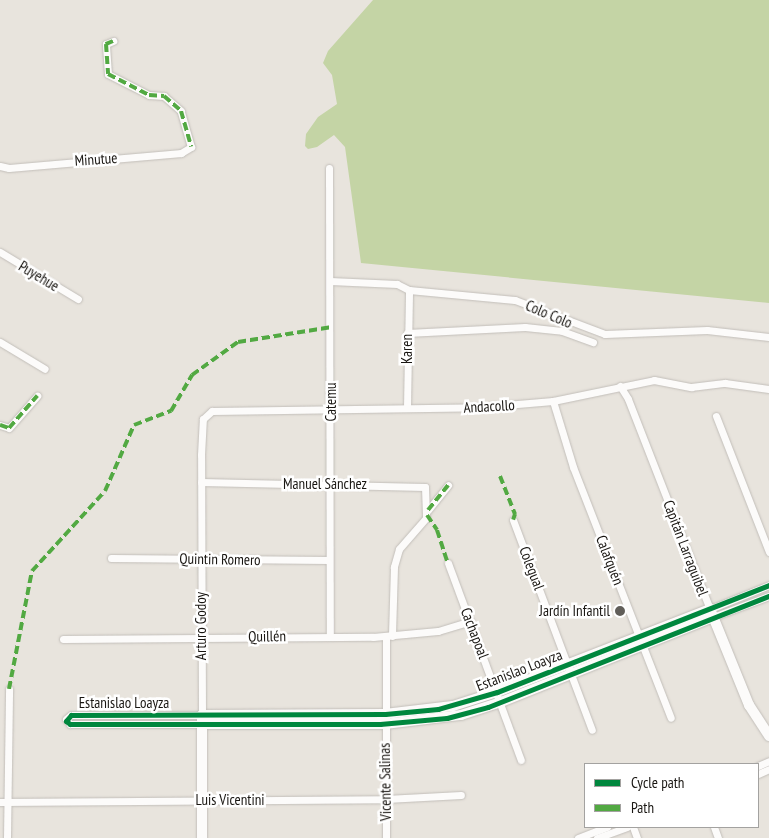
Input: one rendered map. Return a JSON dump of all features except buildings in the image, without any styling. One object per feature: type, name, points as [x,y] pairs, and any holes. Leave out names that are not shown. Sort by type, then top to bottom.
[{"type":"street","name":"Minutue","points":[[0,166],[9,168],[181,153],[191,147],[181,111],[164,96],[149,96],[108,74],[106,44],[113,42]]},
{"type":"street","name":"Catemu","points":[[329,168],[330,636]]},
{"type":"street","name":"Puyehue","points":[[0,252],[78,299]]},
{"type":"street","name":"Colo Colo","points":[[330,281],[397,284],[409,290],[515,300],[532,304],[600,334],[629,336],[707,330],[769,338]]},
{"type":"street","name":"Karen","points":[[407,408],[406,333],[409,290]]},
{"type":"street","name":"Colo Colo","points":[[406,333],[524,327],[562,331],[593,342]]},
{"type":"street","points":[[0,342],[45,368]]},
{"type":"street","name":"Andacollo","points":[[206,415],[218,408],[331,410],[482,407],[554,401],[654,380],[691,388],[725,383],[769,389]]},
{"type":"street","name":"Capitán Larraguibel","points":[[620,386],[628,399],[749,705],[769,736]]},
{"type":"street","points":[[0,425],[9,428],[37,396]]},
{"type":"street","name":"Calafquén","points":[[554,401],[573,467],[671,718]]},
{"type":"street","name":"Arturo Godoy","points":[[202,838],[201,482],[203,419],[206,415]]},
{"type":"street","points":[[716,416],[769,552]]},
{"type":"street","name":"Manuel Sánchez","points":[[201,482],[331,485],[422,484],[426,490],[427,513]]},
{"type":"street","points":[[427,513],[448,485]]},
{"type":"street","name":"Vicente Salinas","points":[[386,838],[385,719],[394,567],[399,549],[427,513]]},
{"type":"street","name":"Colegual","points":[[514,520],[571,669],[592,730]]},
{"type":"street","name":"Quintin Romero","points":[[111,558],[329,560]]},
{"type":"street","name":"Cachapoal","points":[[448,563],[521,760]]},
{"type":"street","name":"Estanislao Loayza","points":[[202,720],[72,716],[66,719],[70,724],[202,720],[385,719],[438,709],[499,697],[712,613],[769,585]]},
{"type":"street","name":"Estanislao Loayza","points":[[712,613],[769,596]]},
{"type":"street","name":"Quillén","points":[[63,639],[389,636],[438,631],[470,621]]},
{"type":"street","points":[[6,838],[3,802],[9,689]]},
{"type":"street","name":"Luis Vicentini","points":[[3,802],[386,799],[461,795]]},
{"type":"street","points":[[578,838],[604,828]]},
{"type":"street","points":[[597,838],[623,828]]},
{"type":"green space","points":[[373,0],[769,0],[769,303],[361,263],[345,147],[334,135],[317,147],[308,149],[305,146],[306,134],[318,117],[337,104],[332,75],[323,63],[328,51]]},
{"type":"marked path","points":[[113,41],[106,44],[108,74],[149,95],[164,96],[181,111],[191,147]]},
{"type":"marked path","points":[[9,689],[32,571],[105,491],[134,425],[171,411],[192,375],[238,342],[332,327]]},
{"type":"marked path","points":[[0,425],[9,428],[37,396]]},
{"type":"marked path","points":[[500,476],[515,514],[513,520]]},
{"type":"marked path","points":[[428,510],[448,485]]},
{"type":"marked path","points":[[427,515],[437,530],[448,563]]},
{"type":"cycle path","points":[[769,585],[497,692],[438,709],[385,714],[71,715],[66,721],[70,724],[380,724],[447,718],[488,707],[769,596]]},
{"type":"place","name":"Jardín Infantil","points":[[620,611]]}]
